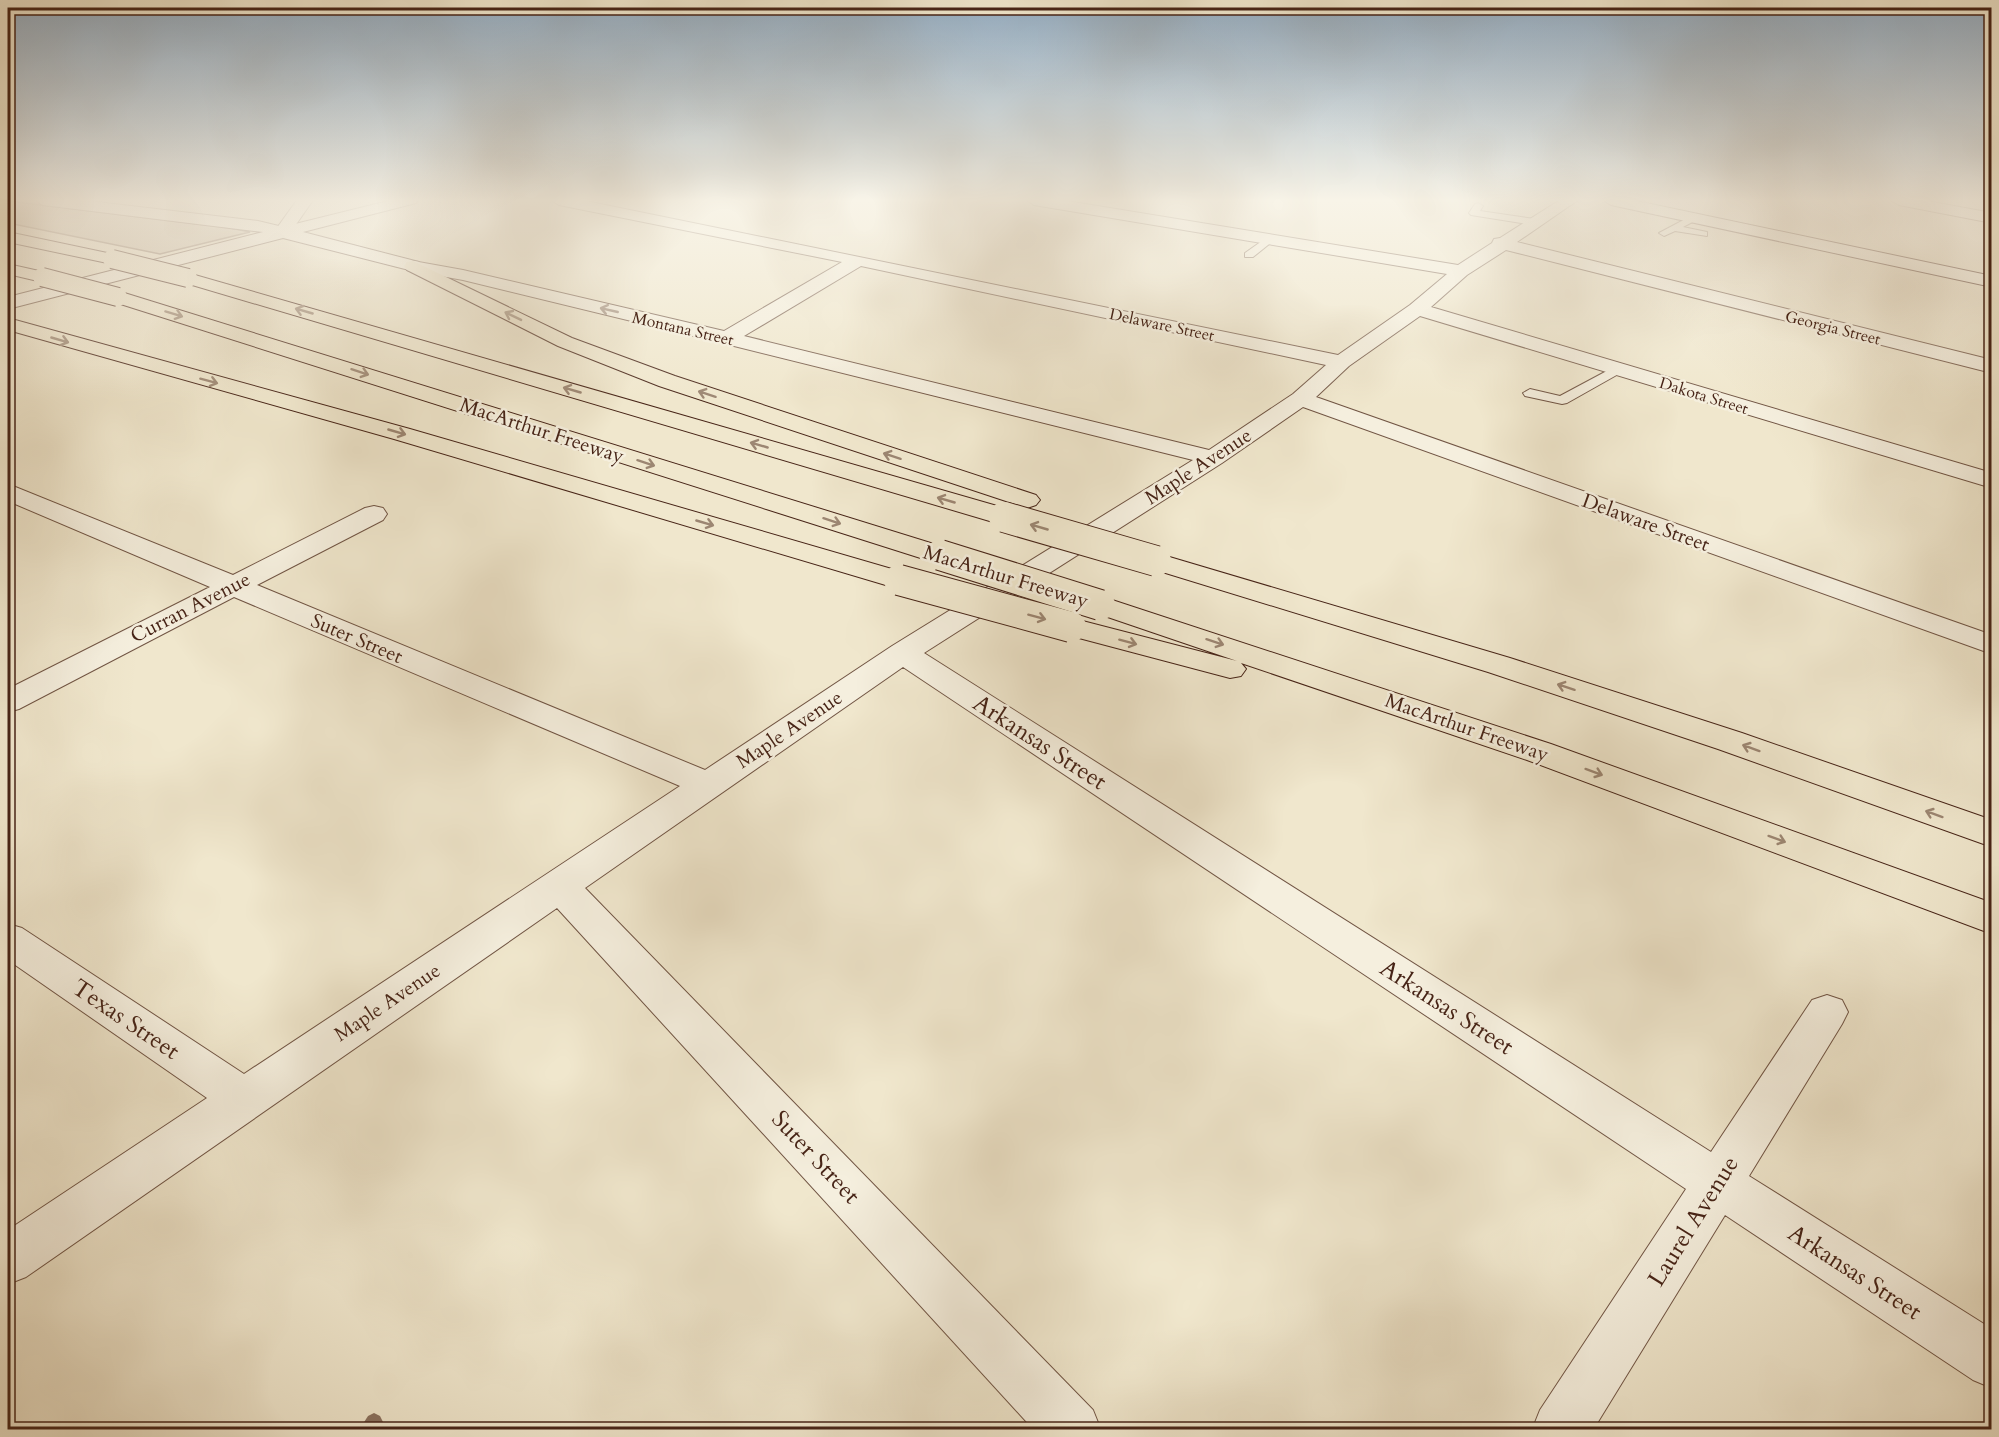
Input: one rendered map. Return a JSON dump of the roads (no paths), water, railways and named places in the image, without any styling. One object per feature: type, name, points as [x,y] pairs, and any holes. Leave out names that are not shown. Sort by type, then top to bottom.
[{"type":"highway","points":[[144,267],[1002,516],[1164,555]]},
{"type":"highway","points":[[415,267],[565,342],[615,362],[1027,500],[1164,555],[1730,741],[1991,834]]},
{"type":"highway","name":"MacArthur Freeway","points":[[8,269],[118,297],[1100,605],[1539,752],[1983,917]]},
{"type":"highway","points":[[8,324],[402,434],[899,580],[1539,752]]},
{"type":"street","points":[[8,303],[147,267]]},
{"type":"street","name":"Montana Street","points":[[419,267],[463,275],[727,338],[1213,458]]},
{"type":"street","points":[[727,338],[846,267]]},
{"type":"street","name":"Delaware Street","points":[[892,267],[1342,362]]},
{"type":"street","points":[[1437,267],[1461,271]]},
{"type":"street","name":"Maple Avenue","points":[[8,1259],[706,784],[903,653],[1213,458],[1302,399],[1342,362],[1417,309],[1466,267]]},
{"type":"street","name":"Georgia Street","points":[[1595,267],[1992,367]]},
{"type":"street","points":[[1924,267],[1992,282]]},
{"type":"street","name":"Dakota Street","points":[[1417,309],[1992,481]]},
{"type":"street","name":"Delaware Street","points":[[1302,399],[1992,645]]},
{"type":"street","name":"Suter Street","points":[[8,492],[706,784]]},
{"type":"street","name":"Curran Avenue","points":[[8,702],[375,514]]},
{"type":"street","name":"Arkansas Street","points":[[903,653],[1992,1360]]},
{"type":"street","name":"Suter Street","points":[[559,885],[1073,1430]]},
{"type":"street","name":"Texas Street","points":[[8,939],[245,1099]]},
{"type":"street","name":"Laurel Avenue","points":[[1560,1430],[1827,1012]]},
{"type":"lane","points":[[1530,393],[1562,400],[1618,369]]},
{"type":"waterway","points":[[368,1430],[374,1422]]}]
